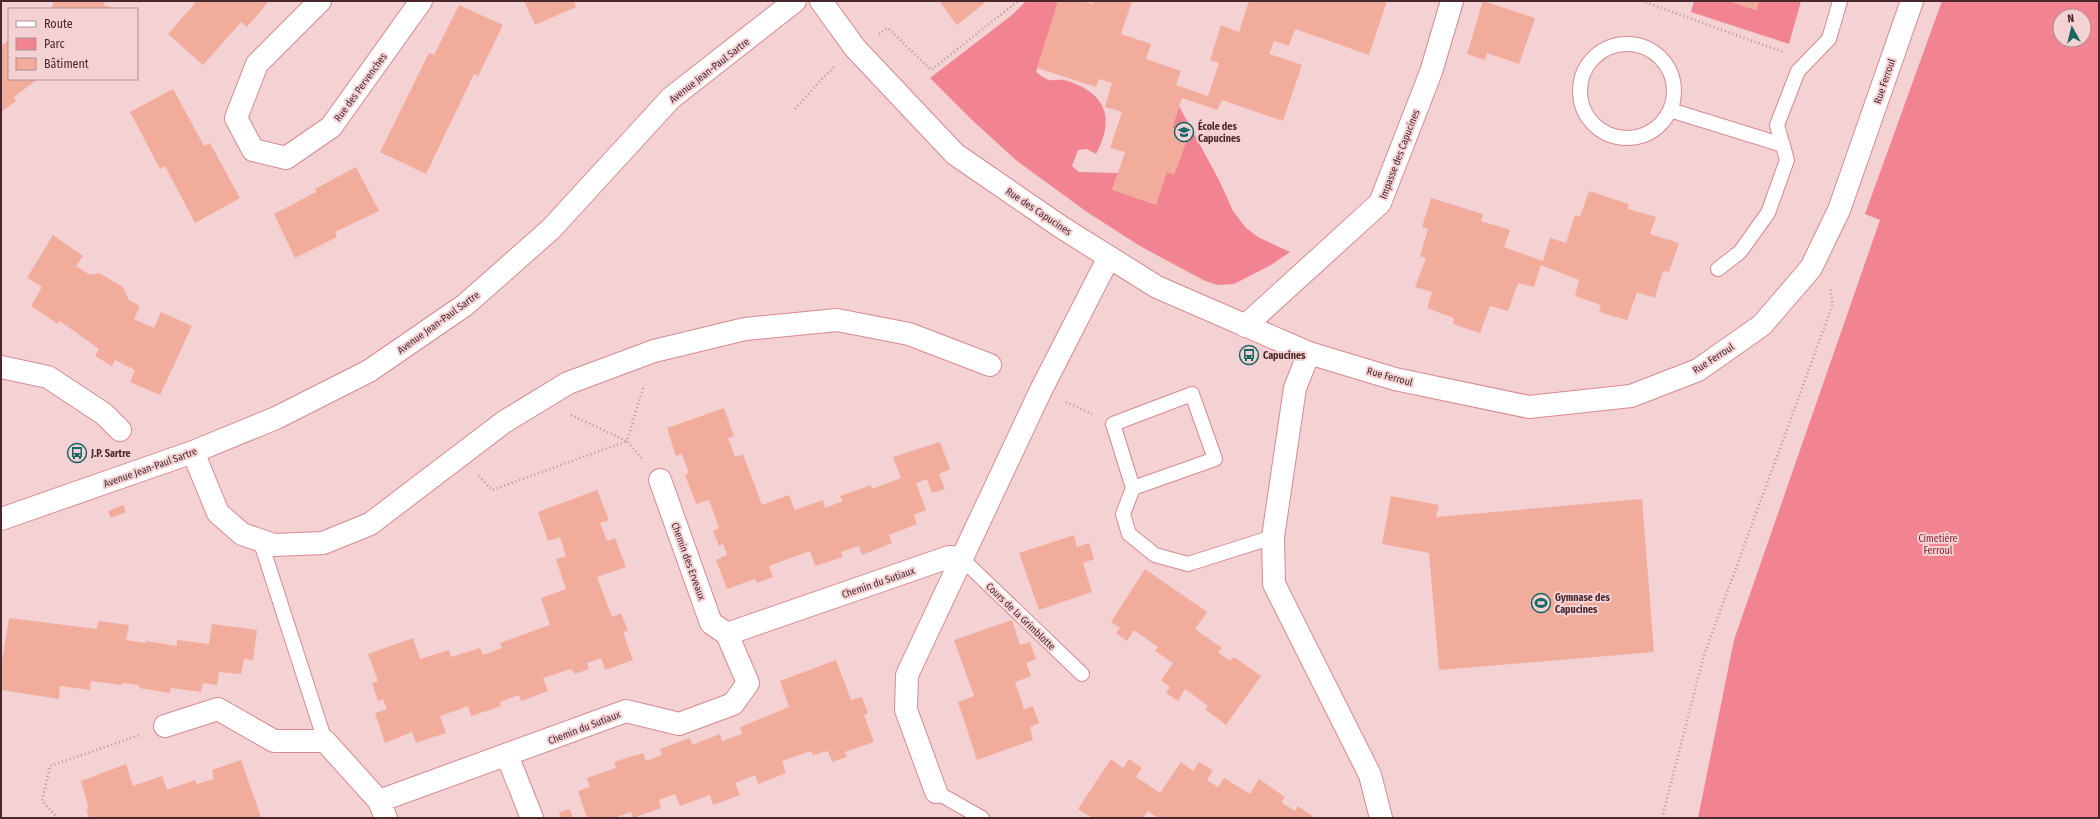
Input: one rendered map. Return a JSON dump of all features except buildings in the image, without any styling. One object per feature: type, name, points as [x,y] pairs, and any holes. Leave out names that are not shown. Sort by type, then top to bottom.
[{"type":"street","name":"Rue des Pervenches","points":[[320,1],[257,64],[236,118],[253,150],[286,158],[331,127],[421,1]]},
{"type":"street","name":"Avenue Jean-Paul Sartre","points":[[1,519],[193,452],[276,418],[369,371],[465,305],[552,230],[671,98],[795,1]]},
{"type":"street","name":"Rue des Capucines","points":[[821,1],[855,48],[955,154],[1061,226],[1157,287],[1309,353]]},
{"type":"street","name":"Impasse des Capucines","points":[[1245,326],[1380,203],[1431,72],[1452,1]]},
{"type":"street","name":"Rue Ferroul","points":[[1309,353],[1396,379],[1528,407],[1631,396],[1698,370],[1762,325],[1811,268],[1839,210],[1912,1]]},
{"type":"street","points":[[936,792],[906,710],[907,675],[1041,390],[1109,257]]},
{"type":"street","points":[[193,452],[218,513],[242,534],[274,545],[323,543],[370,524],[504,422],[568,383],[654,351],[745,329],[837,320],[909,334],[990,365]]},
{"type":"street","points":[[1309,353],[1295,388],[1273,537],[1274,584],[1370,775],[1381,818]]},
{"type":"street","points":[[1,367],[48,377],[104,414],[120,430]]},
{"type":"street","name":"Chemin des Erveaux","points":[[660,480],[711,623],[727,634]]},
{"type":"street","name":"Chemin du Sutiaux","points":[[382,810],[507,755],[626,711],[679,724],[733,704],[748,683],[727,634],[949,557],[961,558]]},
{"type":"street","points":[[165,726],[218,709],[274,741],[325,741],[382,810]]},
{"type":"street","points":[[507,755],[532,818]]},
{"type":"lane","points":[[1718,269],[1740,252],[1768,213],[1787,160],[1777,125],[1798,71],[1829,39],[1840,1]]},
{"type":"lane","points":[[1623,44],[1640,46],[1654,52],[1666,64],[1672,78],[1674,95],[1670,110],[1662,123],[1650,132],[1636,137],[1622,138],[1607,134],[1595,126],[1586,115],[1583,108],[1580,86],[1584,70],[1594,57],[1608,48],[1623,44]]},
{"type":"lane","points":[[1670,110],[1783,145]]},
{"type":"lane","points":[[1133,488],[1215,459],[1192,394],[1113,424],[1133,488],[1123,514],[1129,534],[1155,555],[1188,564],[1273,537]]},
{"type":"lane","points":[[260,540],[325,741]]},
{"type":"lane","name":"Cours de la Grimblotte","points":[[961,558],[1082,674]]},
{"type":"lane","points":[[936,792],[982,818]]},
{"type":"path","points":[[795,109],[820,81],[855,48],[888,28],[931,70],[1018,1]]},
{"type":"path","points":[[1642,1],[1808,60]]},
{"type":"path","points":[[1662,818],[1704,655],[1833,304],[1830,288],[1802,278]]},
{"type":"path","points":[[627,441],[654,351]]},
{"type":"path","points":[[539,400],[627,441],[660,480]]},
{"type":"path","points":[[460,456],[492,490],[627,441]]},
{"type":"path","points":[[58,818],[42,801],[50,766],[165,726]]},
{"type":"green space","points":[[1026,1],[1053,1],[1058,3],[1036,72],[1049,80],[1064,80],[1078,85],[1089,91],[1103,107],[1105,128],[1096,154],[1087,149],[1078,150],[1072,166],[1079,172],[1118,173],[1112,190],[1167,172],[1174,174],[1189,134],[1172,128],[1179,106],[1219,180],[1233,211],[1246,228],[1258,237],[1290,252],[1271,265],[1234,284],[1217,285],[1203,280],[1140,246],[1087,212],[1017,161],[972,120],[930,78],[1012,15]]},
{"type":"green space","points":[[1694,1],[1729,1],[1756,10],[1759,1],[1801,1],[1789,44],[1691,12]]},
{"type":"green space","name":"Cimetière Ferroul","points":[[1942,1],[2099,1],[2099,818],[1698,818],[1734,640],[1880,220],[1865,214]]},
{"type":"place","name":"École des Capucines","points":[[1184,132]]},
{"type":"place","name":"Capucines","points":[[1249,355]]},
{"type":"place","name":"J.P. Sartre","points":[[77,453]]},
{"type":"place","name":"Gymnase des Capucines","points":[[1541,603]]}]
